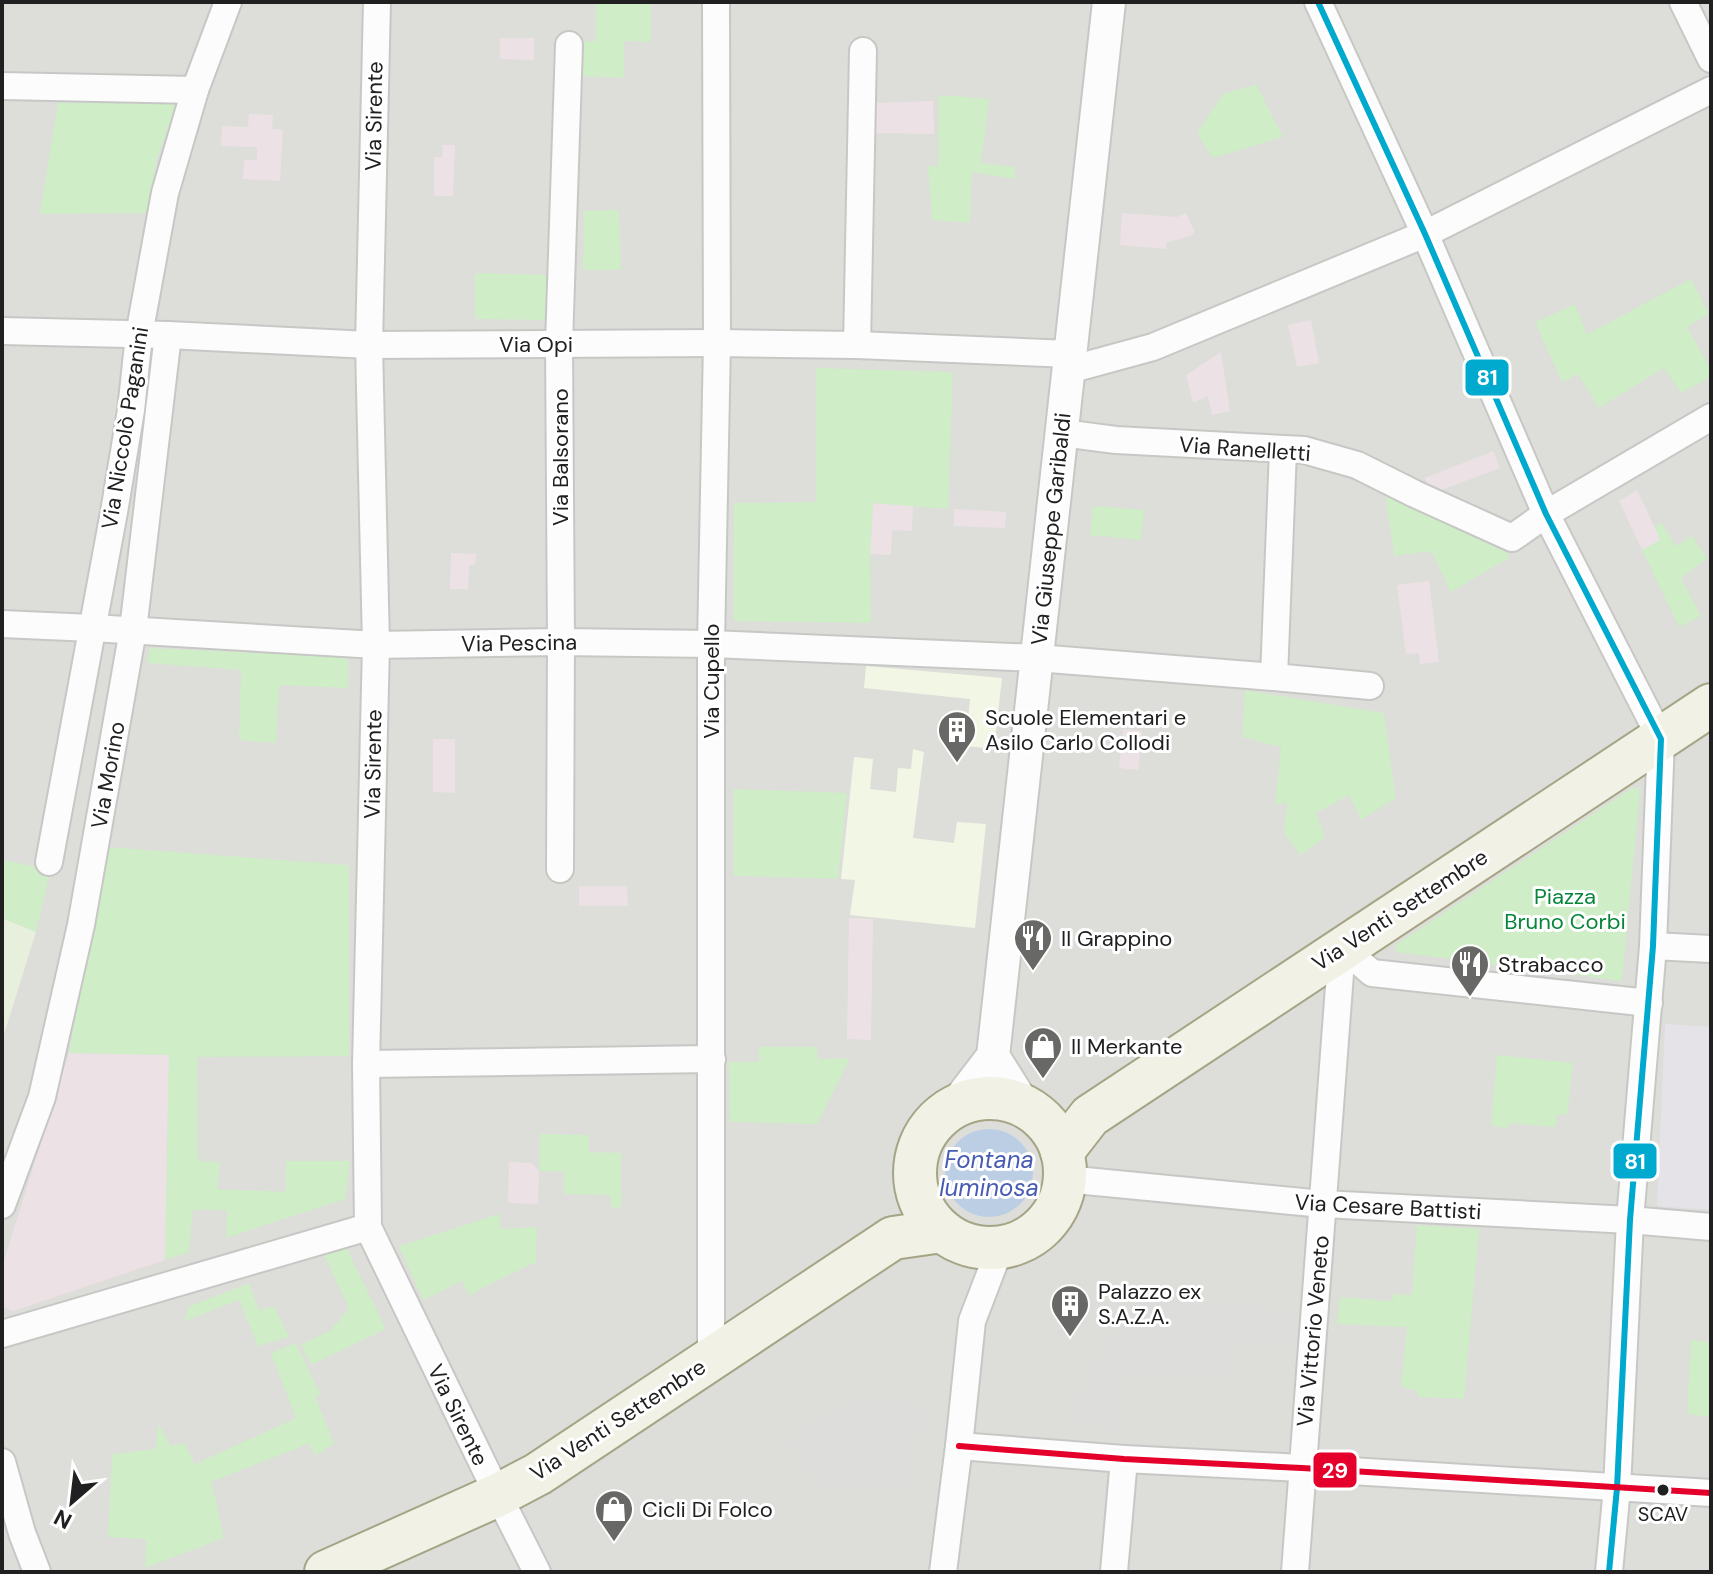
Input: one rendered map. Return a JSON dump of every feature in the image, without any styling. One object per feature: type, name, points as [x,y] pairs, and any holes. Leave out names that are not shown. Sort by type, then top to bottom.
[{"type":"main road","name":"Via Venti Settembre","points":[[1049,1140],[1090,1116],[1711,705]]},
{"type":"main road","points":[[977,1099],[1002,1099],[1049,1140],[1059,1204],[1045,1225],[1024,1240],[1000,1248],[979,1248],[959,1242],[942,1231],[926,1212],[916,1190],[915,1165],[921,1142],[934,1122],[954,1107],[977,1099]]},
{"type":"main road","points":[[893,1238],[916,1190]]},
{"type":"main road","name":"Via Venti Settembre","points":[[326,1572],[538,1474],[893,1238],[942,1231]]},
{"type":"street","name":"Via Niccolò Paganini","points":[[49,862],[131,410],[139,335],[165,193],[195,90],[228,2]]},
{"type":"street","name":"Via Sirente","points":[[377,2],[369,345],[376,645],[366,1064],[368,1227],[537,1572]]},
{"type":"street","name":"Via Cupello","points":[[711,1359],[711,644],[717,343],[716,2]]},
{"type":"street","name":"Via Giuseppe Garibaldi","points":[[993,1056],[1109,2]]},
{"type":"street","points":[[1318,2],[1425,234],[1546,514],[1661,739],[1653,946],[1630,1220],[1617,1488],[1609,1572]]},
{"type":"street","points":[[1683,2],[1711,59]]},
{"type":"street","name":"Via Balsorano","points":[[560,869],[559,344],[569,45]]},
{"type":"street","points":[[857,345],[863,51]]},
{"type":"street","points":[[2,86],[195,90]]},
{"type":"street","name":"Via Opi","points":[[2,331],[369,345],[857,345],[1070,362],[1153,347],[1425,234],[1711,90]]},
{"type":"street","name":"Via Morino","points":[[2,1205],[42,1097],[81,925],[133,630],[168,335]]},
{"type":"street","points":[[1546,514],[1711,417]]},
{"type":"street","name":"Via Ranelletti","points":[[1062,433],[1116,440],[1304,450],[1357,465],[1512,538],[1546,514]]},
{"type":"street","points":[[1274,677],[1283,450]]},
{"type":"street","name":"Via Pescina","points":[[2,624],[376,645],[561,642],[711,644],[1037,658],[1370,686]]},
{"type":"street","points":[[1653,946],[1711,949]]},
{"type":"street","points":[[1342,947],[1372,973],[1649,1003]]},
{"type":"street","name":"Via Vittorio Veneto","points":[[1295,1572],[1342,947]]},
{"type":"street","points":[[954,1107],[993,1056],[1049,1140]]},
{"type":"street","points":[[366,1064],[712,1059]]},
{"type":"street","name":"Via Cesare Battisti","points":[[1049,1140],[1323,1204],[1711,1227]]},
{"type":"street","points":[[2,1334],[368,1227]]},
{"type":"street","points":[[943,1572],[972,1321],[1000,1248]]},
{"type":"street","points":[[959,1446],[1124,1459],[1711,1493]]},
{"type":"street","points":[[1114,1572],[1124,1459]]},
{"type":"street","points":[[2,1462],[22,1533],[37,1572]]},
{"type":"shaded area","points":[[2,2],[1711,2],[1711,1572],[2,1572]]},
{"type":"shaded area","points":[[500,38],[534,38],[534,60],[500,59]]},
{"type":"shaded area","points":[[933,101],[934,134],[874,133],[874,103]]},
{"type":"shaded area","points":[[249,114],[273,115],[272,129],[283,130],[280,181],[243,179],[244,160],[257,160],[257,147],[221,146],[222,126],[248,127]]},
{"type":"shaded area","points":[[443,145],[455,145],[453,196],[434,196],[434,157],[442,157]]},
{"type":"shaded area","points":[[1122,213],[1177,217],[1186,213],[1195,232],[1166,243],[1166,249],[1120,245]]},
{"type":"shaded area","points":[[1311,320],[1319,363],[1297,367],[1288,325]]},
{"type":"shaded area","points":[[1221,352],[1230,411],[1212,415],[1208,396],[1193,403],[1186,375]]},
{"type":"shaded area","points":[[1493,451],[1500,468],[1431,494],[1425,478]]},
{"type":"shaded area","points":[[1637,490],[1661,540],[1642,550],[1619,501]]},
{"type":"shaded area","points":[[873,503],[913,506],[912,531],[892,530],[891,555],[870,554]]},
{"type":"shaded area","points":[[954,509],[1006,512],[1005,528],[954,526]]},
{"type":"shaded area","points":[[451,553],[476,554],[475,565],[469,565],[468,589],[450,589]]},
{"type":"shaded area","points":[[1429,581],[1439,662],[1420,664],[1419,653],[1406,654],[1397,585]]},
{"type":"shaded area","points":[[866,666],[1002,678],[994,749],[966,746],[970,699],[864,688]]},
{"type":"shaded area","points":[[1123,729],[1142,731],[1138,770],[1119,768]]},
{"type":"shaded area","points":[[433,739],[455,739],[455,793],[433,792]]},
{"type":"shaded area","points":[[913,749],[924,752],[913,838],[954,843],[957,822],[986,824],[975,928],[850,915],[855,880],[841,879],[854,757],[873,759],[870,789],[896,792],[898,768],[911,769]]},
{"type":"shaded area","points":[[579,886],[627,886],[628,906],[579,906]]},
{"type":"shaded area","points":[[2,918],[36,932],[2,1041]]},
{"type":"shaded area","points":[[849,918],[873,919],[871,1040],[847,1039]]},
{"type":"shaded area","points":[[1665,1024],[1711,1027],[1711,1210],[1657,1206]]},
{"type":"shaded area","points":[[69,1053],[169,1055],[165,1260],[13,1311],[2,1306],[2,1267]]},
{"type":"shaded area","points":[[509,1162],[532,1163],[539,1171],[538,1204],[508,1203]]},
{"type":"shaded area","points":[[1141,1300],[1256,1306],[1297,1315],[1294,1346],[1231,1342],[1228,1379],[1124,1373],[1121,1429],[1073,1425],[1070,1406],[1130,1307]]},
{"type":"shaded area","points":[[848,1400],[924,1405],[915,1492],[816,1484],[787,1439]]},
{"type":"green space","points":[[596,2],[651,2],[651,42],[624,41],[624,78],[580,76],[578,42],[596,41]]},
{"type":"green space","points":[[1256,84],[1283,137],[1213,158],[1197,133],[1223,94]]},
{"type":"green space","points":[[939,95],[989,99],[981,163],[1015,167],[1015,179],[972,172],[970,223],[932,220],[928,166],[938,167]]},
{"type":"green space","points":[[58,103],[176,103],[157,159],[147,213],[40,214]]},
{"type":"green space","points":[[619,210],[621,270],[583,270],[584,211]]},
{"type":"green space","points":[[475,273],[552,275],[551,320],[475,319]]},
{"type":"green space","points":[[1691,279],[1709,314],[1687,327],[1711,370],[1711,377],[1681,393],[1664,368],[1599,408],[1578,374],[1562,382],[1535,322],[1575,304],[1587,334]]},
{"type":"green space","points":[[816,368],[953,372],[948,509],[873,503],[871,623],[734,621],[734,503],[816,502]]},
{"type":"green space","points":[[1384,485],[1501,541],[1509,558],[1451,592],[1431,551],[1394,556]]},
{"type":"green space","points":[[1093,506],[1144,510],[1141,540],[1090,535]]},
{"type":"green space","points":[[1661,522],[1676,546],[1692,536],[1707,558],[1681,578],[1701,616],[1679,627],[1642,550],[1660,540],[1655,527]]},
{"type":"green space","points":[[150,648],[348,657],[348,688],[279,685],[276,743],[239,740],[241,670],[147,663]]},
{"type":"green space","points":[[1245,690],[1384,713],[1396,798],[1361,820],[1349,795],[1316,813],[1325,837],[1301,855],[1284,833],[1287,803],[1275,804],[1281,747],[1242,737]]},
{"type":"green space","name":"Piazza Bruno Corbi","points":[[1632,788],[1640,791],[1622,981],[1397,952],[1394,946]]},
{"type":"green space","points":[[734,789],[847,793],[838,879],[734,876]]},
{"type":"green space","points":[[106,847],[349,865],[349,1056],[197,1057],[198,1161],[220,1162],[217,1189],[286,1192],[286,1161],[350,1161],[345,1199],[226,1238],[227,1210],[193,1210],[189,1252],[165,1260],[169,1055],[69,1053]]},
{"type":"green space","points":[[2,860],[34,866],[49,877],[36,932],[2,918]]},
{"type":"green space","points":[[759,1047],[817,1047],[818,1059],[850,1058],[817,1124],[730,1122],[729,1062],[759,1062]]},
{"type":"green space","points":[[1497,1055],[1573,1063],[1567,1115],[1557,1114],[1556,1127],[1510,1123],[1508,1128],[1491,1126]]},
{"type":"green space","points":[[540,1134],[589,1135],[589,1152],[621,1153],[621,1208],[611,1207],[610,1195],[564,1194],[564,1172],[539,1171]]},
{"type":"green space","points":[[499,1214],[501,1229],[537,1227],[536,1262],[469,1295],[462,1281],[423,1300],[399,1246]]},
{"type":"green space","points":[[1417,1225],[1479,1229],[1464,1399],[1418,1397],[1417,1391],[1401,1387],[1407,1327],[1337,1324],[1340,1297],[1392,1301],[1394,1294],[1412,1295]]},
{"type":"green space","points":[[344,1243],[386,1329],[311,1365],[301,1344],[330,1331],[349,1308],[322,1251]]},
{"type":"green space","points":[[249,1283],[259,1310],[274,1306],[289,1337],[258,1346],[239,1300],[185,1321],[188,1307]]},
{"type":"green space","points":[[1691,1340],[1711,1342],[1711,1417],[1687,1414]]},
{"type":"green space","points":[[296,1343],[320,1394],[315,1396],[334,1444],[316,1455],[308,1444],[208,1483],[212,1483],[224,1538],[145,1568],[146,1539],[108,1537],[112,1454],[156,1449],[158,1424],[171,1446],[184,1443],[195,1464],[296,1418],[271,1353]]},
{"type":"water","name":"Fontana luminosa","points":[[980,1129],[998,1129],[1014,1136],[1026,1148],[1033,1164],[1033,1182],[1026,1198],[1014,1210],[998,1217],[980,1217],[964,1210],[952,1198],[945,1182],[945,1164],[952,1148],[964,1136]]},
{"type":"transit line","name":"81","points":[[1318,2],[1425,234],[1546,514],[1661,739],[1653,946],[1630,1220],[1617,1488],[1609,1572]]},
{"type":"transit line","name":"29","points":[[959,1446],[1124,1459],[1711,1493]]},
{"type":"place","name":"Scuole Elementari e Asilo Carlo Collodi","points":[[957,764]]},
{"type":"place","name":"Il Grappino","points":[[1033,972]]},
{"type":"place","name":"Strabacco","points":[[1470,998]]},
{"type":"place","name":"Il Merkante","points":[[1043,1080]]},
{"type":"place","name":"Palazzo ex S.A.Z.A.","points":[[1070,1338]]},
{"type":"place","name":"SCAV","points":[[1663,1490]]},
{"type":"place","name":"Cicli Di Folco","points":[[614,1543]]}]
